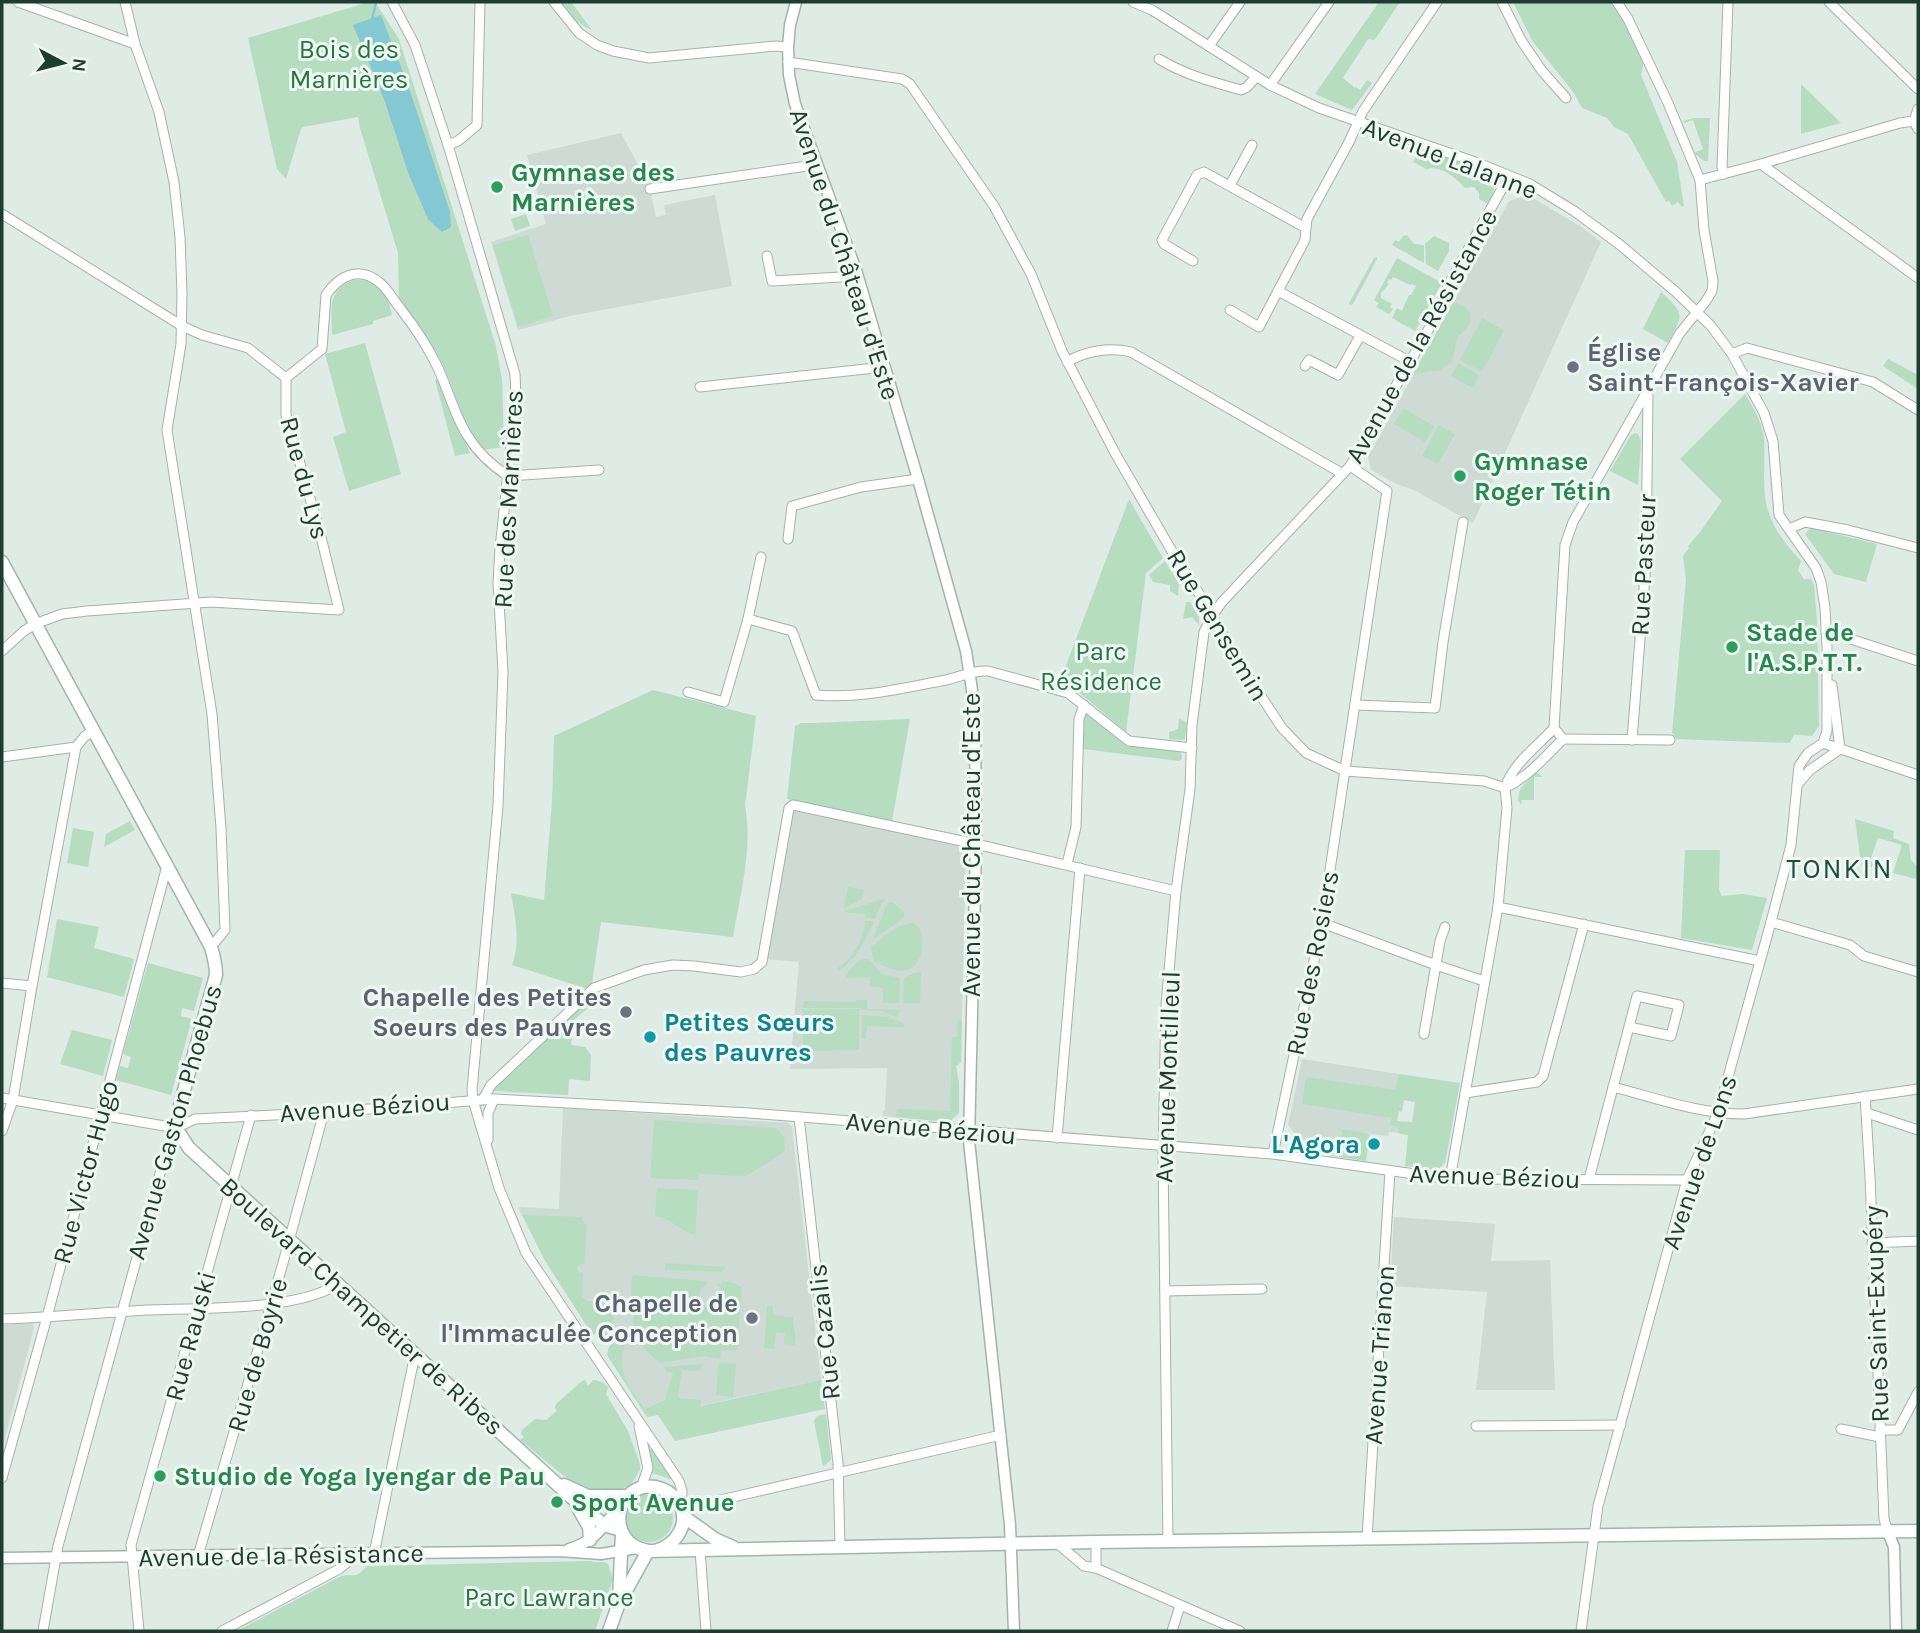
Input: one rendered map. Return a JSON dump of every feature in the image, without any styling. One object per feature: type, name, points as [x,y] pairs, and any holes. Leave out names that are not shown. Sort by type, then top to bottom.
[{"type":"main road","name":"Avenue Gaston Phoebus","points":[[2,562],[211,947],[216,975],[176,1128]]},
{"type":"main road","name":"Boulevard Champetier de Ribes","points":[[176,1128],[190,1148],[571,1497],[604,1525],[621,1532]]},
{"type":"main road","name":"Boulevard Champetier de Ribes","points":[[554,1480],[588,1496],[625,1500]]},
{"type":"main road","points":[[619,1603],[619,1521],[625,1500],[641,1488],[660,1488],[674,1497],[682,1512],[715,1539],[737,1548]]},
{"type":"main road","points":[[571,1497],[589,1527],[590,1540]]},
{"type":"main road","points":[[646,1550],[664,1548],[672,1543],[682,1526],[682,1512]]},
{"type":"main road","points":[[604,1525],[621,1551]]},
{"type":"main road","points":[[621,1532],[628,1542],[646,1550],[700,1550],[1918,1531]]},
{"type":"main road","points":[[609,1631],[619,1603],[646,1550]]},
{"type":"street","points":[[18,2],[135,44]]},
{"type":"street","points":[[125,2],[135,44],[159,112],[174,182],[180,237],[181,344],[167,430],[212,714],[225,930],[211,947]]},
{"type":"street","name":"Rue des Marnières","points":[[392,2],[415,45],[448,145],[515,374],[516,396],[498,583],[503,672],[498,806],[472,1085],[478,1099],[488,1149]]},
{"type":"street","points":[[448,145],[458,141],[477,125],[480,2]]},
{"type":"street","points":[[554,2],[579,33],[597,45],[649,58],[788,47]]},
{"type":"street","name":"Avenue du Château d'Este","points":[[794,2],[788,62],[795,104],[858,276],[918,479],[965,650],[969,674],[975,724],[976,844],[968,1131],[1012,1544],[1014,1631]]},
{"type":"street","name":"Avenue Lalanne","points":[[1133,2],[1152,10],[1270,85],[1319,108],[1478,163],[1530,184],[1574,211],[1641,262],[1697,312]]},
{"type":"street","points":[[1209,46],[1240,2]]},
{"type":"street","points":[[1270,85],[1329,2]]},
{"type":"street","points":[[1230,310],[1259,327],[1305,240],[1307,219],[1357,122],[1437,2]]},
{"type":"street","points":[[1502,2],[1521,40],[1542,71],[1566,98]]},
{"type":"street","points":[[1450,1179],[1498,907],[1507,808],[1505,788],[1509,776],[1518,765],[1554,729],[1565,545],[1573,522],[1680,333],[1712,290],[1700,180],[1668,103],[1628,19],[1617,2]]},
{"type":"street","points":[[1724,174],[1722,167],[1728,2]]},
{"type":"street","points":[[1829,2],[1918,89]]},
{"type":"street","points":[[1159,59],[1204,80],[1241,90],[1256,76]]},
{"type":"street","name":"Rue Gensemin","points":[[788,62],[902,79],[910,84],[994,206],[1031,274],[1067,362],[1131,481],[1234,655],[1282,728],[1306,753],[1345,771],[1483,781],[1505,788]]},
{"type":"street","points":[[1700,180],[1917,117],[1918,100]]},
{"type":"street","points":[[1230,185],[1252,145]]},
{"type":"street","points":[[650,189],[816,163]]},
{"type":"street","points":[[1760,164],[1918,278]]},
{"type":"street","points":[[1193,261],[1164,244],[1163,237],[1199,173],[1206,173],[1230,185],[1306,228]]},
{"type":"street","name":"Avenue de la Résistance","points":[[1212,616],[1346,470],[1435,317],[1450,282],[1509,176]]},
{"type":"street","name":"Rue du Lys","points":[[2,214],[182,326],[202,335],[248,348],[286,377],[286,415],[339,610],[193,603]]},
{"type":"street","points":[[767,256],[772,281],[858,276]]},
{"type":"street","points":[[286,377],[323,349],[326,295],[331,288],[349,275],[373,278],[385,288],[412,323],[437,366],[466,435],[488,463],[508,476],[599,470]]},
{"type":"street","points":[[1278,291],[1409,361]]},
{"type":"street","points":[[1697,312],[1732,354],[1764,412],[1773,441],[1779,515],[1816,568],[1821,582],[1827,647],[1827,731],[1823,743],[1918,775]]},
{"type":"street","points":[[1305,366],[1309,360],[1338,375],[1360,336]]},
{"type":"street","points":[[1732,354],[1747,348],[1872,382],[1918,410]]},
{"type":"street","points":[[1067,362],[1080,354],[1091,352],[1130,352],[1346,470]]},
{"type":"street","points":[[700,387],[884,367]]},
{"type":"street","name":"Rue Pasteur","points":[[1632,740],[1646,563],[1648,390]]},
{"type":"street","name":"Rue des Rosiers","points":[[1273,1154],[1322,923],[1387,491],[1346,470]]},
{"type":"street","points":[[788,539],[792,506],[861,487],[918,479]]},
{"type":"street","points":[[1355,705],[1435,708],[1462,522]]},
{"type":"street","points":[[1789,529],[1805,522],[1918,548]]},
{"type":"street","points":[[688,692],[724,702],[748,620],[761,557]]},
{"type":"street","points":[[2,651],[35,624],[62,614],[193,603]]},
{"type":"street","name":"Avenue Montilleul","points":[[1168,1542],[1163,1146],[1166,1005],[1176,891],[1190,789],[1192,725],[1204,632],[1212,616]]},
{"type":"street","points":[[748,620],[792,631],[816,695],[841,697],[870,694],[988,671],[1074,696],[1129,741],[1192,748]]},
{"type":"street","points":[[1826,631],[1918,661]]},
{"type":"street","points":[[1827,647],[1840,749]]},
{"type":"street","points":[[1067,864],[1076,827],[1079,719],[1084,705]]},
{"type":"street","points":[[1554,729],[1563,739]]},
{"type":"street","points":[[2,1131],[13,1100],[76,747],[92,732]]},
{"type":"street","points":[[1505,788],[1526,774],[1563,739],[1670,740]]},
{"type":"street","name":"Avenue de Lons","points":[[1581,1631],[1598,1506],[1687,1180],[1718,1113],[1771,922],[1791,845],[1800,766],[1808,753],[1823,743]]},
{"type":"street","points":[[2,757],[76,747]]},
{"type":"street","points":[[1796,787],[1810,770],[1840,749]]},
{"type":"street","points":[[478,1099],[594,988],[644,970],[673,965],[741,972],[754,969],[762,962],[789,808],[793,805],[1067,864],[1176,891]]},
{"type":"street","name":"Rue Victor Hugo","points":[[2,1478],[167,866]]},
{"type":"street","points":[[1057,1138],[1080,868]]},
{"type":"street","points":[[1498,907],[1760,961]]},
{"type":"street","points":[[1771,922],[1850,945],[1864,956],[1918,972]]},
{"type":"street","points":[[1322,923],[1484,981]]},
{"type":"street","points":[[1465,1093],[1538,1082],[1543,1076],[1584,925]]},
{"type":"street","points":[[1424,1034],[1445,927]]},
{"type":"street","points":[[2,983],[32,986]]},
{"type":"street","points":[[1589,1179],[1637,996],[1679,1005],[1671,1036],[1629,1027]]},
{"type":"street","points":[[1613,1087],[1706,1111],[1744,1114],[1918,1089]]},
{"type":"street","name":"Rue Saint-Exupéry","points":[[1865,1096],[1884,1519],[1888,1532]]},
{"type":"street","points":[[2,1098],[176,1128]]},
{"type":"street","points":[[494,1099],[488,1113],[488,1149],[499,1188],[526,1253],[679,1481],[682,1512],[706,1503],[1001,1435]]},
{"type":"street","name":"Avenue Béziou","points":[[176,1128],[195,1119],[494,1099],[799,1117],[1273,1154],[1450,1179],[1687,1180]]},
{"type":"street","points":[[2,1112],[13,1100]]},
{"type":"street","name":"Rue de Boyrie","points":[[198,1556],[324,1112]]},
{"type":"street","points":[[1867,1113],[1918,1130]]},
{"type":"street","name":"Rue Rauski","points":[[139,1631],[131,1545],[251,1115]]},
{"type":"street","name":"Rue Cazalis","points":[[799,1117],[839,1472],[840,1547]]},
{"type":"street","name":"Avenue Gaston Phoebus","points":[[43,1631],[56,1558],[164,1159],[176,1128]]},
{"type":"street","name":"Avenue Trianon","points":[[1367,1538],[1390,1171]]},
{"type":"street","points":[[1872,1243],[1918,1241]]},
{"type":"street","points":[[2,1319],[271,1304],[329,1290],[338,1284]]},
{"type":"street","points":[[1165,1291],[1262,1289]]},
{"type":"street","points":[[374,1554],[415,1354]]},
{"type":"street","points":[[1841,1429],[1880,1433],[1898,1430],[1918,1392]]},
{"type":"street","points":[[638,1420],[648,1468],[641,1488]]},
{"type":"street","points":[[1476,1426],[1621,1425]]},
{"type":"street","name":"Avenue de la Résistance","points":[[560,1551],[580,1545],[596,1536],[625,1500]]},
{"type":"street","points":[[1888,1532],[1894,1547],[1896,1631]]},
{"type":"street","points":[[1096,1542],[1096,1568]]},
{"type":"street","points":[[1057,1543],[1084,1566],[1096,1568],[1240,1631]]},
{"type":"street","name":"Avenue de la Résistance","points":[[2,1558],[560,1551],[601,1554],[646,1550]]},
{"type":"street","points":[[700,1550],[706,1631]]},
{"type":"street","points":[[222,1631],[339,1569],[356,1555]]},
{"type":"street","points":[[1172,1631],[1180,1606]]},
{"type":"shaded area","points":[[621,133],[649,185],[656,217],[666,215],[664,205],[715,195],[732,286],[570,316],[518,330],[491,242],[546,224],[527,155]]},
{"type":"shaded area","points":[[1528,195],[1601,242],[1473,523],[1371,470],[1368,457],[1509,201]]},
{"type":"shaded area","points":[[796,809],[847,822],[966,845],[961,1062],[956,1066],[959,1113],[949,1122],[883,1116],[887,1068],[790,1069],[799,962],[765,959],[791,814]]},
{"type":"shaded area","points":[[1302,1059],[1399,1074],[1390,1125],[1399,1126],[1398,1133],[1389,1132],[1388,1136],[1342,1130],[1339,1157],[1297,1151],[1301,1137],[1296,1136],[1288,1125]]},
{"type":"shaded area","points":[[563,1108],[788,1123],[792,1127],[821,1380],[647,1417],[607,1355],[609,1347],[615,1342],[607,1335],[592,1334],[544,1259],[518,1207],[559,1209]]},
{"type":"shaded area","points":[[1394,1217],[1495,1224],[1491,1261],[1550,1260],[1555,1390],[1476,1390],[1487,1292],[1390,1286]]},
{"type":"shaded area","points":[[33,1323],[34,1328],[2,1449],[2,1325]]},
{"type":"green space","name":"Bois des Marnières","points":[[375,2],[399,39],[496,346],[502,380],[504,447],[482,450],[466,425],[437,353],[399,300],[398,253],[358,117],[303,127],[286,179],[277,169],[248,38]]},
{"type":"green space","points":[[557,2],[571,2],[592,30],[577,22]]},
{"type":"green space","points":[[1379,2],[1400,2],[1376,38],[1368,39],[1343,78],[1360,90],[1367,80],[1372,83],[1352,110],[1315,94]]},
{"type":"green space","points":[[1513,2],[1612,2],[1630,31],[1644,62],[1641,75],[1677,162],[1684,206],[1678,202],[1672,206],[1669,201],[1666,202],[1628,134],[1614,127],[1607,118],[1582,108],[1574,93],[1533,42]]},
{"type":"green space","points":[[1801,84],[1841,123],[1801,134]]},
{"type":"green space","points":[[1710,118],[1708,161],[1694,153],[1703,149],[1693,120],[1683,121]]},
{"type":"green space","points":[[1421,149],[1489,174],[1494,189],[1488,204],[1479,199],[1479,193],[1474,187],[1465,188],[1447,173],[1432,168],[1426,169],[1413,162]]},
{"type":"green space","points":[[526,214],[530,226],[515,231],[511,219]]},
{"type":"green space","points":[[528,235],[553,316],[518,327],[493,245]]},
{"type":"green space","points":[[1407,235],[1414,244],[1424,245],[1424,263],[1392,245],[1395,240],[1399,242]]},
{"type":"green space","points":[[1434,236],[1449,243],[1449,251],[1438,271],[1426,264],[1425,244]]},
{"type":"green space","points":[[1377,257],[1353,304],[1350,305],[1374,258]]},
{"type":"green space","points":[[1397,258],[1442,283],[1415,331],[1392,318],[1397,308],[1402,311],[1416,286],[1393,277],[1389,279],[1381,298],[1392,304],[1390,307],[1393,309],[1389,314],[1376,307],[1379,303],[1374,300]]},
{"type":"green space","points":[[354,280],[370,282],[381,288],[392,315],[373,321],[373,324],[332,335],[332,302],[339,289]]},
{"type":"green space","points":[[1661,292],[1675,306],[1680,316],[1668,343],[1643,329]]},
{"type":"green space","points":[[1453,303],[1466,308],[1471,318],[1468,327],[1458,338],[1451,363],[1439,370],[1413,374]]},
{"type":"green space","points":[[1482,318],[1504,330],[1482,372],[1460,360]]},
{"type":"green space","points":[[365,343],[401,474],[349,491],[333,437],[346,432],[325,354]]},
{"type":"green space","points":[[1888,359],[1918,375],[1918,389],[1883,366]]},
{"type":"green space","points":[[1458,363],[1479,375],[1473,388],[1451,376]]},
{"type":"green space","points":[[437,379],[470,453],[455,456],[435,380]]},
{"type":"green space","points":[[1745,394],[1762,427],[1765,493],[1771,518],[1801,561],[1798,570],[1804,579],[1811,579],[1814,585],[1819,726],[1812,736],[1794,735],[1790,743],[1676,739],[1672,733],[1686,579],[1683,556],[1722,501],[1680,459]]},
{"type":"green space","points":[[1403,408],[1434,426],[1425,442],[1394,424]]},
{"type":"green space","points":[[1439,425],[1455,434],[1438,464],[1422,456]]},
{"type":"green space","points":[[1635,433],[1641,441],[1638,485],[1610,471],[1631,435]]},
{"type":"green space","name":"Parc Résidence","points":[[1129,499],[1163,558],[1146,573],[1126,732],[1075,689],[1059,684]]},
{"type":"green space","points":[[1811,528],[1877,544],[1866,582],[1834,574],[1805,534]]},
{"type":"green space","points":[[1165,561],[1179,584],[1178,596],[1170,591],[1170,585],[1153,582],[1149,575]]},
{"type":"green space","points":[[1186,602],[1190,602],[1199,617],[1199,625],[1192,617],[1183,619]]},
{"type":"green space","points":[[653,690],[756,716],[745,806],[747,855],[733,937],[601,922],[592,983],[588,989],[512,965],[517,938],[511,893],[544,900],[554,736]]},
{"type":"green space","points":[[1087,713],[1123,741],[1181,751],[1182,759],[1179,761],[1083,749],[1084,718]]},
{"type":"green space","points":[[1179,718],[1187,723],[1185,739],[1169,739],[1169,732],[1178,729]]},
{"type":"green space","points":[[910,719],[892,821],[787,799],[795,726],[801,723]]},
{"type":"green space","points":[[1536,772],[1543,777],[1534,777],[1534,800],[1522,800],[1521,805],[1518,800],[1520,789]]},
{"type":"green space","points":[[1855,819],[1894,831],[1893,838],[1909,844],[1911,860],[1918,868],[1916,879],[1893,873],[1902,845],[1878,838],[1870,861],[1878,864],[1877,869],[1861,864]]},
{"type":"green space","points":[[130,821],[135,830],[104,847],[106,834]]},
{"type":"green space","points":[[73,828],[94,832],[88,867],[67,863]]},
{"type":"green space","points":[[1685,850],[1720,850],[1719,890],[1722,896],[1743,894],[1767,898],[1752,950],[1681,938]]},
{"type":"green space","points":[[848,887],[864,890],[862,899],[844,908]]},
{"type":"green space","points":[[884,899],[875,919],[865,918],[865,914],[842,912]]},
{"type":"green space","points":[[892,902],[904,912],[904,918],[875,938],[887,904]]},
{"type":"green space","points":[[57,919],[99,927],[94,948],[134,959],[124,997],[47,977]]},
{"type":"green space","points":[[865,921],[874,921],[867,937],[852,959],[839,971],[837,969],[848,959],[859,942]]},
{"type":"green space","points":[[914,923],[921,932],[922,943],[921,954],[912,968],[890,969],[873,960],[871,947],[896,928]]},
{"type":"green space","points":[[867,959],[881,974],[900,978],[899,1003],[883,1003],[883,988],[870,987],[870,977],[846,978],[847,973],[859,960]]},
{"type":"green space","points":[[148,963],[203,978],[194,1011],[182,1008],[181,1016],[192,1019],[171,1095],[116,1080],[120,1066],[128,1068],[131,1057],[123,1054]]},
{"type":"green space","points":[[919,972],[920,1003],[903,1003],[904,978]]},
{"type":"green space","points":[[585,1000],[590,1006],[574,1020],[571,1045],[585,1047],[591,1055],[590,1081],[569,1079],[568,1095],[494,1091],[494,1088]]},
{"type":"green space","points":[[867,1000],[867,1009],[900,1010],[896,1017],[882,1011],[861,1010],[861,1008],[803,1008],[804,1001]]},
{"type":"green space","points":[[859,1009],[859,1050],[803,1051],[803,1010]]},
{"type":"green space","points":[[862,1015],[887,1017],[903,1023],[904,1027],[867,1026],[866,1039],[862,1039]]},
{"type":"green space","points":[[958,1020],[962,1021],[961,1062],[956,1066],[959,1113],[949,1122],[896,1117],[897,1109],[950,1111],[952,1037],[957,1037]]},
{"type":"green space","points":[[72,1030],[112,1040],[103,1076],[60,1064]]},
{"type":"green space","points":[[1399,1074],[1460,1083],[1445,1163],[1437,1170],[1405,1166],[1408,1135],[1398,1133],[1398,1127],[1390,1125],[1391,1118],[1302,1104],[1306,1077],[1395,1090]],"holes":[[[1404,1100],[1415,1102],[1412,1122],[1397,1121]]]},
{"type":"green space","points":[[654,1120],[776,1128],[784,1137],[785,1149],[746,1176],[699,1174],[698,1180],[650,1178]]},
{"type":"green space","points":[[1342,1129],[1370,1134],[1366,1161],[1339,1157]]},
{"type":"green space","points":[[657,1188],[698,1190],[695,1235],[655,1216]]},
{"type":"green space","points":[[522,1215],[581,1217],[587,1227],[584,1263],[577,1268],[583,1273],[582,1297],[587,1301],[614,1302],[613,1327],[605,1322],[603,1325],[610,1331],[607,1335],[592,1334],[544,1259]]},
{"type":"green space","points":[[665,1263],[726,1267],[721,1272],[665,1270]]},
{"type":"green space","points":[[634,1275],[707,1281],[700,1290],[699,1299],[706,1307],[715,1308],[723,1301],[723,1292],[717,1284],[722,1281],[742,1288],[737,1350],[721,1350],[720,1359],[704,1356],[659,1363],[643,1347],[635,1334],[633,1319],[637,1297],[631,1296]]},
{"type":"green space","points":[[767,1306],[773,1306],[773,1315],[793,1317],[794,1345],[784,1344],[785,1333],[776,1332],[774,1349],[764,1348]]},
{"type":"green space","points":[[623,1335],[627,1335],[632,1343],[627,1341],[622,1369],[645,1409],[665,1400],[673,1373],[666,1371],[665,1367],[704,1364],[699,1371],[682,1370],[678,1398],[701,1400],[701,1406],[821,1380],[825,1409],[675,1441],[658,1415],[647,1417],[607,1355],[609,1347]]},
{"type":"green space","points":[[719,1363],[736,1364],[733,1397],[716,1395]]},
{"type":"green space","points":[[585,1380],[588,1386],[595,1380],[608,1387],[606,1394],[628,1431],[640,1464],[640,1470],[632,1483],[620,1490],[595,1491],[575,1485],[520,1440],[524,1437],[522,1430],[535,1419],[546,1420],[557,1411],[556,1404]]},
{"type":"green space","points":[[826,1414],[831,1459],[823,1466],[814,1421],[817,1416]]},
{"type":"green space","points":[[652,1449],[673,1480],[652,1473],[653,1463],[649,1450]]},
{"type":"green space","points":[[649,1494],[666,1501],[673,1518],[666,1535],[649,1542],[632,1535],[625,1518],[632,1501]]},
{"type":"green space","name":"Parc Lawrance","points":[[591,1561],[608,1564],[613,1579],[595,1631],[237,1631],[339,1577],[359,1574],[367,1566]]},
{"type":"water","points":[[381,15],[409,88],[450,212],[451,227],[442,232],[428,219],[409,175],[384,99],[353,25]]},
{"type":"waterway","points":[[372,20],[376,2]]},
{"type":"place","name":"Gymnase des Marnières","points":[[497,187]]},
{"type":"place","name":"Église Saint-François-Xavier","points":[[1573,367]]},
{"type":"place","name":"Gymnase Roger Tétin","points":[[1460,476]]},
{"type":"place","name":"Stade de l'A.S.P.T.T.","points":[[1732,647]]},
{"type":"place","name":"Chapelle des Petites Soeurs des Pauvres","points":[[626,1012]]},
{"type":"place","name":"Petites Sœurs des Pauvres","points":[[650,1037]]},
{"type":"place","name":"L'Agora","points":[[1374,1144]]},
{"type":"place","name":"Chapelle de l'Immaculée Conception","points":[[752,1318]]},
{"type":"place","name":"Studio de Yoga Iyengar de Pau","points":[[160,1476]]},
{"type":"place","name":"Sport Avenue","points":[[557,1502]]},
{"type":"district","name":"TONKIN","points":[[1840,868]]}]
